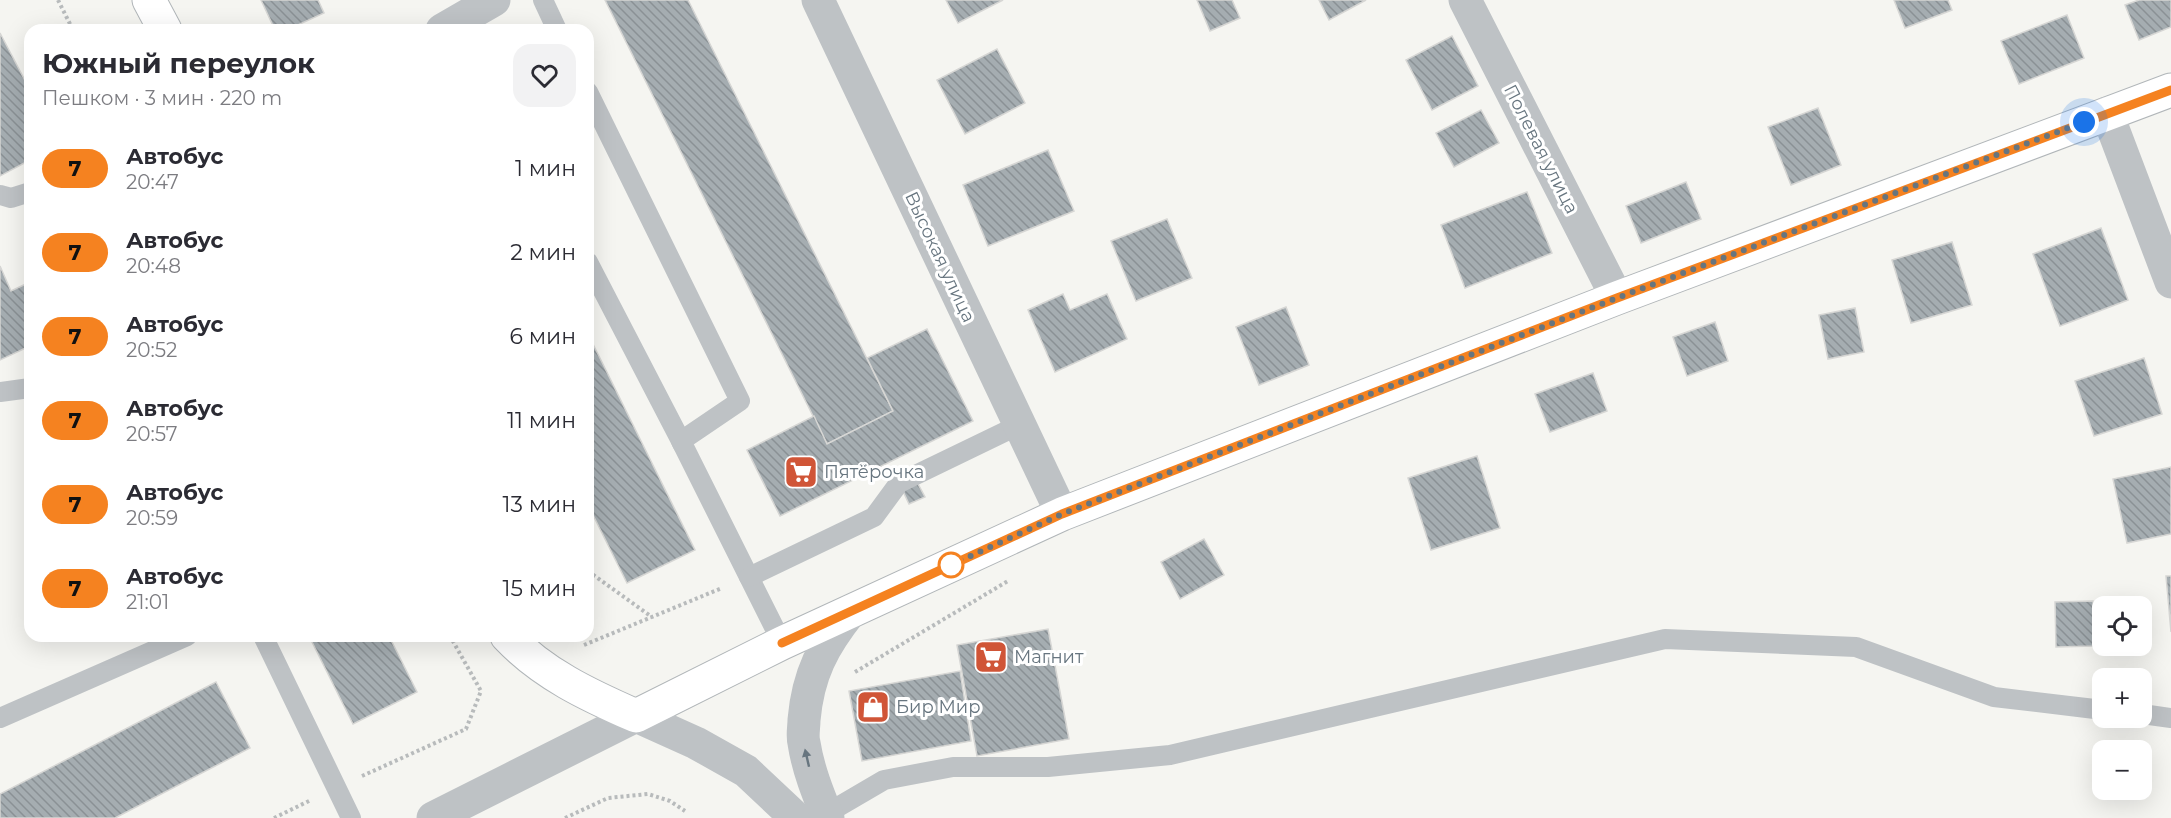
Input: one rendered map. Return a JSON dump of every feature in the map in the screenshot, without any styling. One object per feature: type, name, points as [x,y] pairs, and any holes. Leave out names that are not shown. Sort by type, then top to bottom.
[{"type":"main road","points":[[149,0],[162,24]]},
{"type":"main road","points":[[514,642],[538,664],[575,688],[636,716],[782,643],[1062,514],[1617,298],[2171,90]]},
{"type":"street","points":[[452,24],[494,0]]},
{"type":"street","name":"Высокая улица","points":[[818,0],[1062,514]]},
{"type":"street","name":"Полевая улица","points":[[1465,0],[1617,298]]},
{"type":"street","points":[[2107,113],[2171,282]]},
{"type":"street","points":[[817,816],[812,776],[803,740],[806,700],[819,657],[832,634],[851,611]]},
{"type":"street","points":[[432,818],[636,716],[696,743],[746,771],[817,816]]},
{"type":"lane","points":[[543,0],[554,24]]},
{"type":"lane","points":[[594,104],[740,401],[681,441],[682,445]]},
{"type":"lane","points":[[0,195],[11,198],[24,194]]},
{"type":"lane","points":[[594,274],[782,643]]},
{"type":"lane","points":[[0,392],[24,389]]},
{"type":"lane","points":[[749,577],[874,517],[899,483],[1019,425]]},
{"type":"lane","points":[[817,816],[884,780],[953,767],[1048,767],[1170,755],[1665,639],[1856,647],[1994,697],[2092,709]]},
{"type":"lane","points":[[0,718],[173,642]]},
{"type":"lane","points":[[266,642],[351,818]]},
{"type":"lane","points":[[2152,715],[2171,718]]},
{"type":"path","points":[[58,0],[70,24]]},
{"type":"path","points":[[594,575],[652,617]]},
{"type":"path","points":[[594,641],[749,577]]},
{"type":"path","points":[[853,673],[1011,579]]},
{"type":"path","points":[[274,818],[466,729],[481,691],[453,642]]},
{"type":"path","points":[[584,645],[591,642]]},
{"type":"path","points":[[565,818],[608,798],[648,795],[669,801],[685,811]]},
{"type":"building","points":[[261,0],[318,0],[324,13],[300,24],[272,24]]},
{"type":"building","points":[[605,0],[688,0],[893,411],[827,444]]},
{"type":"building","points":[[946,0],[1003,0],[958,23]]},
{"type":"building","points":[[1197,0],[1232,0],[1240,18],[1210,31]]},
{"type":"building","points":[[1319,0],[1366,0],[1329,20]]},
{"type":"building","points":[[1894,0],[1948,0],[1952,10],[1905,28]]},
{"type":"building","points":[[2139,0],[2171,0],[2171,27],[2139,40],[2125,5]]},
{"type":"building","points":[[2067,15],[2084,58],[2019,84],[2001,41]]},
{"type":"building","points":[[0,33],[24,79],[24,163],[0,176]]},
{"type":"building","points":[[1452,36],[1478,86],[1432,110],[1406,60]]},
{"type":"building","points":[[997,49],[1025,103],[965,134],[937,80]]},
{"type":"building","points":[[1818,108],[1841,165],[1791,185],[1768,127]]},
{"type":"building","points":[[1481,110],[1499,143],[1454,167],[1436,133]]},
{"type":"building","points":[[1048,150],[1074,211],[988,246],[963,185]]},
{"type":"building","points":[[1686,182],[1701,219],[1641,243],[1626,206]]},
{"type":"building","points":[[1527,192],[1552,253],[1465,288],[1441,225]]},
{"type":"building","points":[[1167,219],[1192,278],[1136,301],[1111,241]]},
{"type":"building","points":[[2101,228],[2128,300],[2060,326],[2033,254]]},
{"type":"building","points":[[1952,242],[1972,305],[1911,323],[1892,260]]},
{"type":"building","points":[[0,266],[11,291],[24,285],[24,349],[0,360]]},
{"type":"building","points":[[1063,294],[1070,310],[1107,294],[1127,339],[1055,372],[1028,310]]},
{"type":"building","points":[[1286,307],[1309,365],[1259,385],[1236,327]]},
{"type":"building","points":[[1855,308],[1864,352],[1828,359],[1819,315]]},
{"type":"building","points":[[1715,322],[1728,361],[1687,376],[1673,337]]},
{"type":"building","points":[[927,329],[973,421],[780,516],[747,450],[814,416],[827,444],[893,411],[867,358]]},
{"type":"building","points":[[594,346],[695,550],[627,583],[594,517]]},
{"type":"building","points":[[2144,358],[2162,414],[2094,436],[2075,381]]},
{"type":"building","points":[[1593,373],[1607,411],[1550,432],[1535,394]]},
{"type":"building","points":[[1477,456],[1500,528],[1431,550],[1408,478]]},
{"type":"building","points":[[2171,467],[2171,534],[2127,543],[2113,479]]},
{"type":"building","points":[[917,482],[925,497],[909,504],[902,489]]},
{"type":"building","points":[[1204,539],[1224,575],[1180,599],[1161,562]]},
{"type":"building","points":[[2166,576],[2171,576],[2171,632]]},
{"type":"building","points":[[2092,601],[2092,646],[2056,647],[2055,602]]},
{"type":"building","points":[[1048,629],[1069,739],[977,756],[957,645]]},
{"type":"building","points":[[312,642],[392,642],[417,692],[353,724]]},
{"type":"building","points":[[960,671],[971,741],[862,761],[849,691]]},
{"type":"building","points":[[216,682],[250,748],[115,818],[0,818],[0,794]]},
{"type":"bus line","name":"7","points":[[782,643],[1062,514],[1617,298],[2171,90]]},
{"type":"place","name":"Пятёрочка","points":[[801,472]]},
{"type":"place","name":"Магнит","points":[[991,657]]},
{"type":"place","name":"Бир Мир","points":[[873,707]]},
{"type":"route","points":[[951,565],[1062,514],[1617,298],[2084,122]]}]
